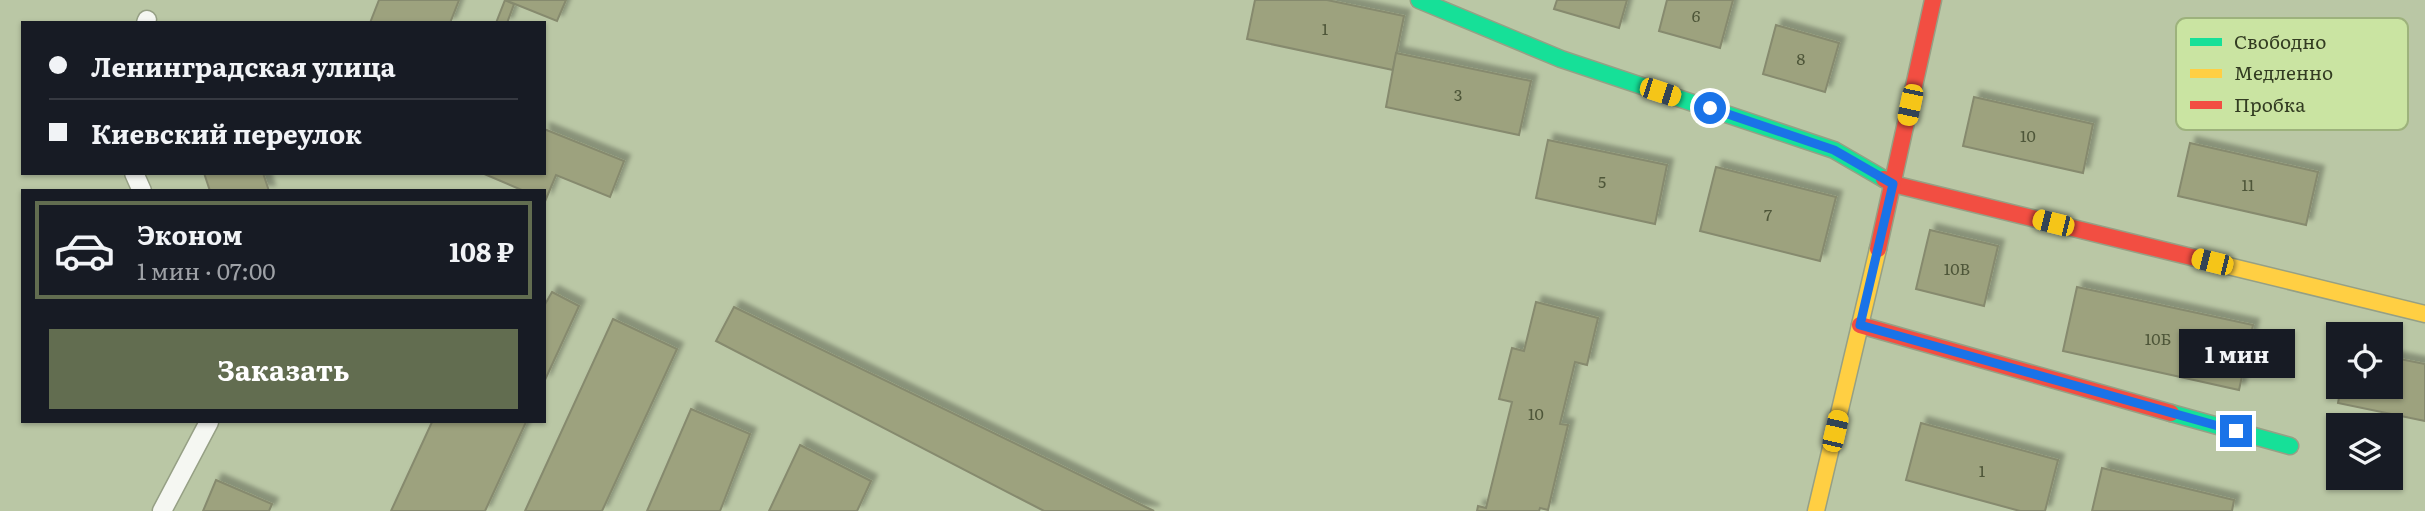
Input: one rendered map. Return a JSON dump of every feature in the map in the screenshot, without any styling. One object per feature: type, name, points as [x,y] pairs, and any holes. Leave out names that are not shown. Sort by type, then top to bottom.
[{"type":"street","points":[[1419,0],[1562,59],[1834,150],[1893,184],[2425,314]]},
{"type":"street","points":[[1816,511],[1933,0]]},
{"type":"street","points":[[1860,325],[2290,446]]},
{"type":"lane","points":[[162,511],[208,423]]},
{"type":"building","points":[[379,0],[459,0],[451,21],[371,21]]},
{"type":"building","points":[[505,0],[514,4],[508,21],[497,21]]},
{"type":"building","points":[[505,0],[566,0],[557,21]]},
{"type":"building","points":[[1255,0],[1327,0],[1404,16],[1393,70],[1247,39]]},
{"type":"building","points":[[1557,0],[1627,0],[1619,28],[1554,9]]},
{"type":"building","points":[[1667,0],[1733,0],[1720,48],[1659,31]]},
{"type":"building","points":[[1776,25],[1839,43],[1825,92],[1763,74]]},
{"type":"building","points":[[1396,53],[1531,81],[1519,135],[1386,107]]},
{"type":"building","points":[[1974,97],[2093,124],[2083,173],[1963,146]]},
{"type":"building","points":[[546,130],[624,161],[610,197],[556,175],[546,199],[546,189],[519,189],[487,175],[546,175]]},
{"type":"building","points":[[1548,140],[1667,165],[1655,224],[1536,198]]},
{"type":"building","points":[[2190,143],[2318,172],[2306,225],[2178,196]]},
{"type":"building","points":[[1716,167],[1836,197],[1820,261],[1700,231]]},
{"type":"building","points":[[205,175],[264,175],[268,189],[209,189]]},
{"type":"building","points":[[1930,230],[1998,246],[1984,306],[1916,289]]},
{"type":"building","points":[[2077,287],[2253,325],[2239,390],[2063,351]]},
{"type":"building","points":[[552,292],[579,306],[546,378],[546,302]]},
{"type":"building","points":[[1536,302],[1598,318],[1587,365],[1575,362],[1560,424],[1568,425],[1548,510],[1540,508],[1539,511],[1477,511],[1478,506],[1486,508],[1512,402],[1499,399],[1512,348],[1524,351]]},
{"type":"building","points":[[734,307],[1154,511],[1044,511],[716,341]]},
{"type":"building","points":[[613,319],[677,349],[602,511],[525,511]]},
{"type":"building","points":[[2403,360],[2425,364],[2425,421],[2403,416],[2403,413],[2386,413],[2338,403],[2339,399],[2403,399]]},
{"type":"building","points":[[691,409],[750,434],[720,511],[647,511]]},
{"type":"building","points":[[432,423],[526,423],[485,511],[391,511]]},
{"type":"building","points":[[1921,423],[2058,460],[2045,511],[2020,511],[1906,480]]},
{"type":"building","points":[[800,445],[871,481],[857,511],[769,511]]},
{"type":"building","points":[[2102,468],[2234,500],[2232,511],[2092,511]]},
{"type":"building","points":[[216,480],[272,504],[269,511],[203,511]]},
{"type":"traffic: fast","points":[[1419,0],[1561,59],[1834,150],[1884,179]]},
{"type":"traffic: fast","points":[[2171,413],[2290,446]]},
{"type":"traffic: slow","points":[[1816,511],[1878,249]]},
{"type":"traffic: slow","points":[[2220,264],[2425,314]]},
{"type":"traffic: jam","points":[[1878,249],[1933,0]]},
{"type":"traffic: jam","points":[[1884,179],[1893,184],[2220,264]]},
{"type":"traffic: jam","points":[[1860,325],[2171,413]]},
{"type":"route","points":[[1710,108],[1834,150],[1893,184],[1860,325],[2236,431]]}]
